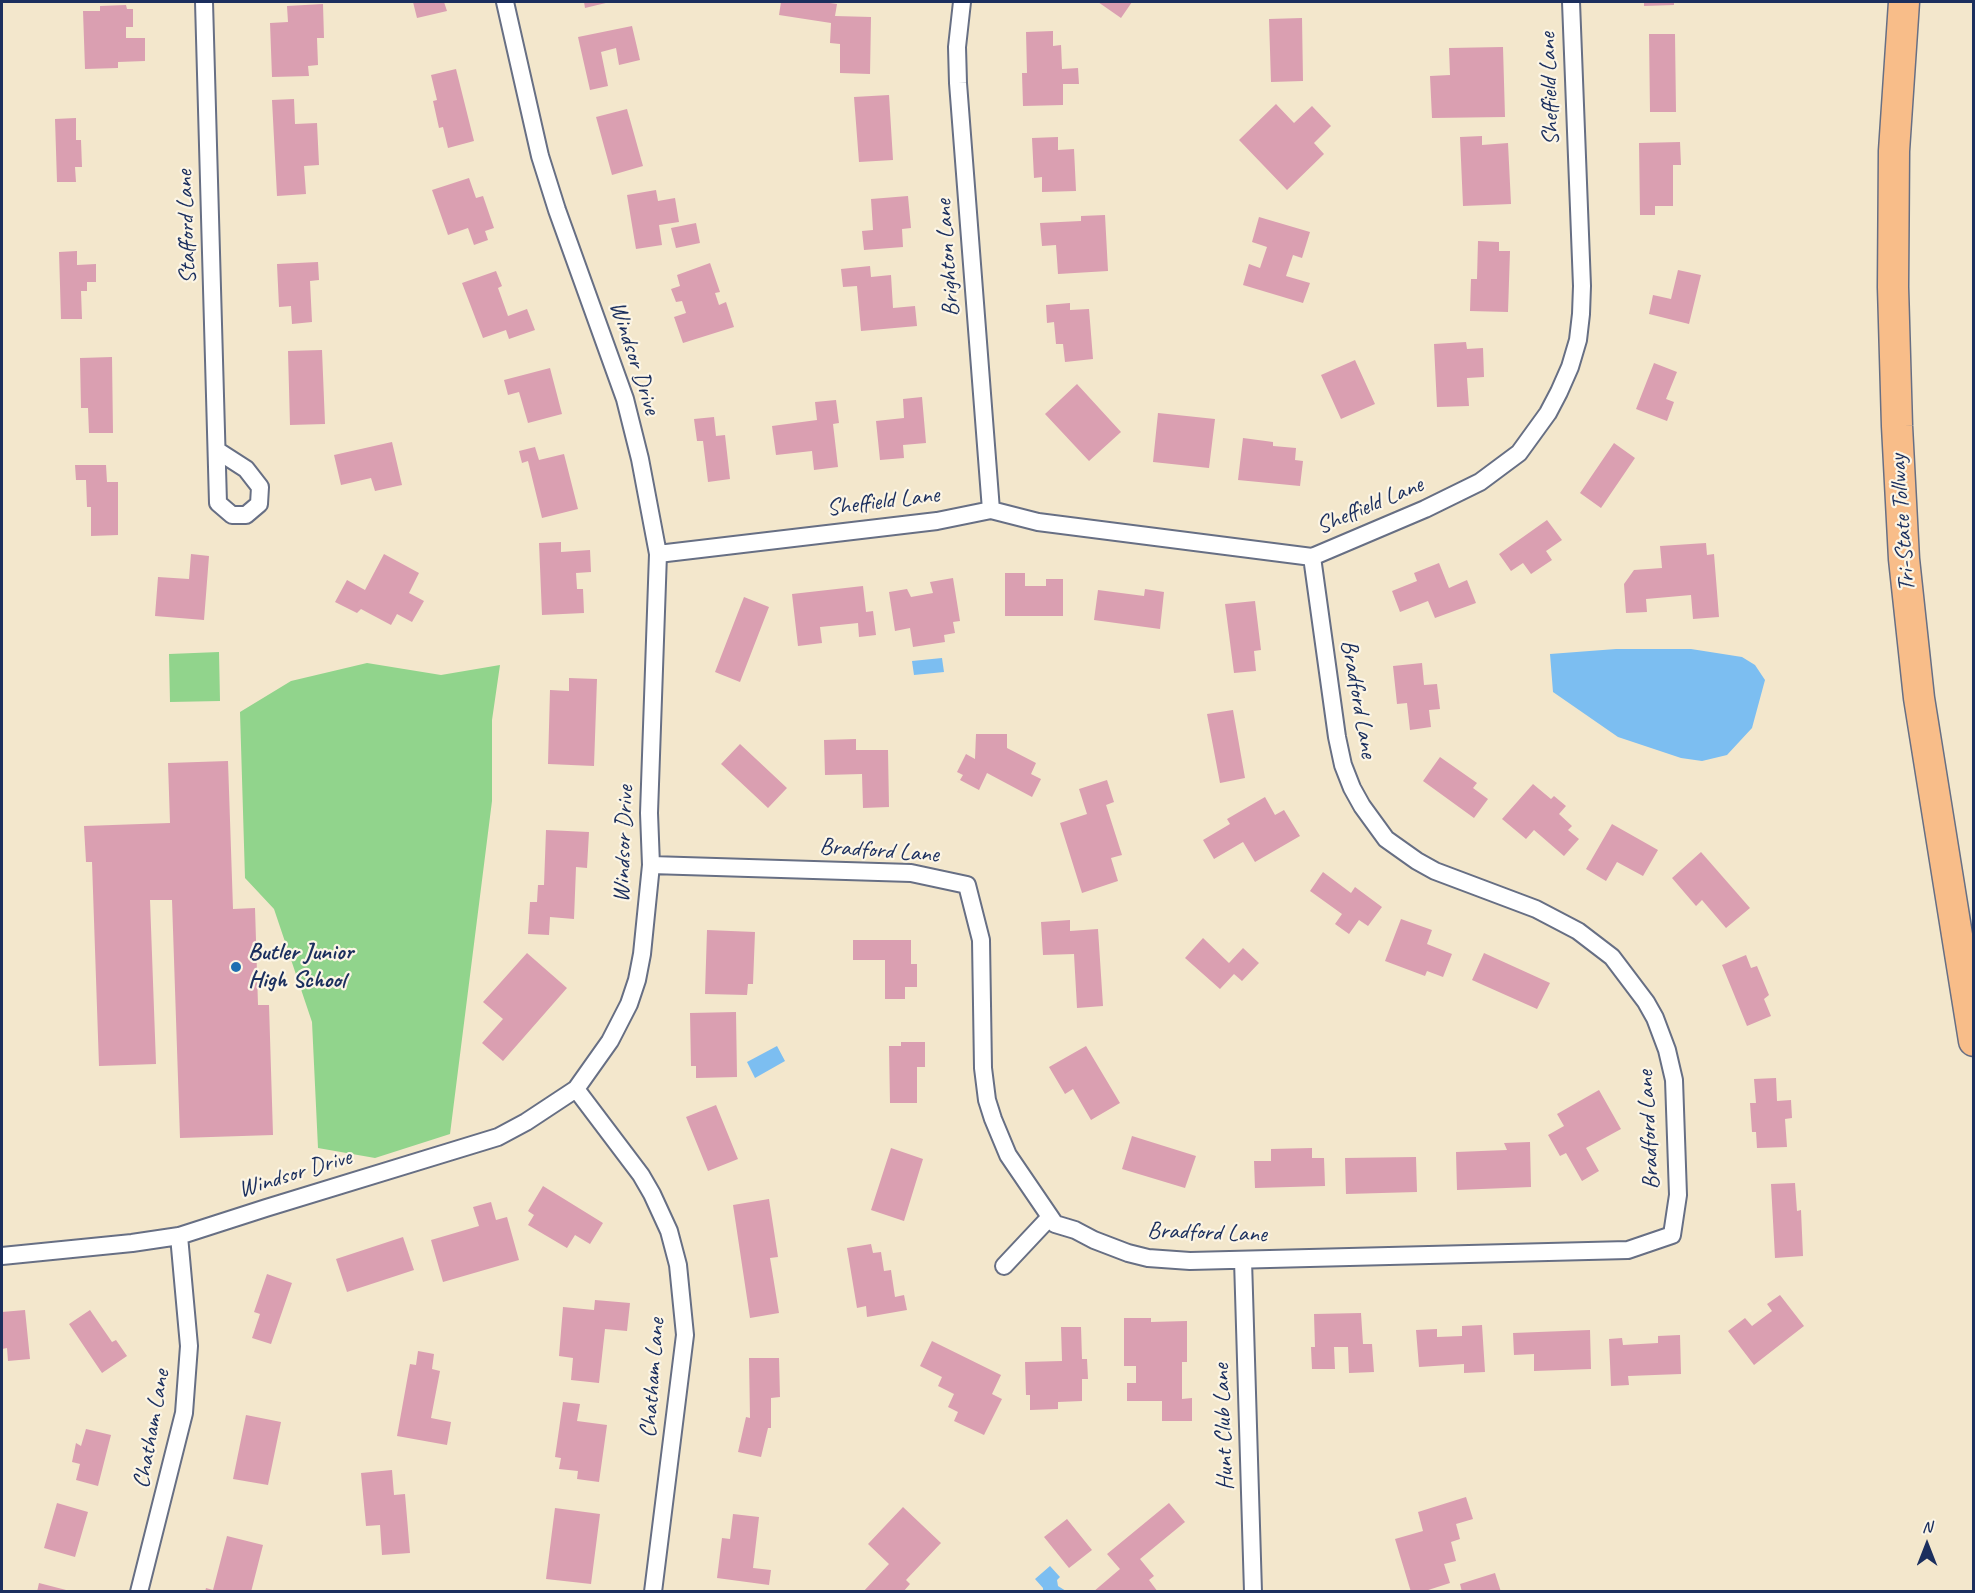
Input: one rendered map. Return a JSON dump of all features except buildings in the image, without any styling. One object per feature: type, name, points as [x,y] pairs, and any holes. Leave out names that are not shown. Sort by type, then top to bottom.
[{"type":"highway","points":[[1893,2],[1894,151]]},
{"type":"highway","name":"Tri-State Tollway","points":[[1904,2],[1894,151],[1893,287],[1904,560],[1919,698],[1974,1041]]},
{"type":"street","name":"Stafford Lane","points":[[204,2],[218,451]]},
{"type":"street","name":"Windsor Drive","points":[[2,1256],[132,1244],[179,1236],[498,1137],[526,1122],[576,1089],[610,1041],[621,1021],[634,988],[642,954],[651,865],[649,813],[658,554],[640,459],[625,399],[540,156],[504,2]]},
{"type":"street","name":"Brighton Lane","points":[[962,2],[957,46],[958,83],[991,510]]},
{"type":"street","name":"Sheffield Lane","points":[[658,554],[937,520],[991,510],[1038,522],[1312,557],[1425,509],[1480,482],[1519,453],[1548,413],[1570,367],[1578,340],[1581,305],[1571,2]]},
{"type":"street","name":"Bradford Lane","points":[[651,865],[911,873],[967,885],[981,940],[983,1068],[987,1100],[1008,1155],[1056,1224],[1128,1253],[1148,1258],[1190,1261],[1628,1250],[1672,1235],[1678,1195],[1675,1090],[1667,1050],[1646,1002],[1612,957],[1578,931],[1550,916],[1435,871],[1386,839],[1362,806],[1343,765],[1337,738],[1312,557]]},
{"type":"street","name":"Chatham Lane","points":[[576,1089],[641,1175],[669,1230],[678,1265],[685,1335],[653,1592]]},
{"type":"street","points":[[1004,1266],[1050,1217]]},
{"type":"street","name":"Chatham Lane","points":[[139,1592],[184,1413],[189,1346],[179,1236]]},
{"type":"street","name":"Hunt Club Lane","points":[[1243,1260],[1253,1592]]},
{"type":"green space","points":[[219,652],[220,701],[170,702],[169,654]]},
{"type":"green space","points":[[367,663],[441,675],[500,665],[492,720],[492,801],[450,1134],[375,1158],[318,1148],[312,1022],[274,909],[245,878],[240,712],[291,681]]},
{"type":"water","points":[[1616,649],[1691,649],[1742,657],[1755,665],[1765,680],[1752,728],[1727,755],[1702,761],[1681,758],[1618,737],[1553,692],[1550,654]]},
{"type":"water","points":[[942,658],[944,672],[914,675],[912,661]]},
{"type":"water","points":[[777,1046],[785,1061],[755,1078],[747,1062]]},
{"type":"water","points":[[1050,1566],[1060,1577],[1057,1580],[1058,1586],[1066,1591],[1043,1591],[1035,1579]]},
{"type":"place","name":"Butler Junior High School","points":[[236,967]]}]
